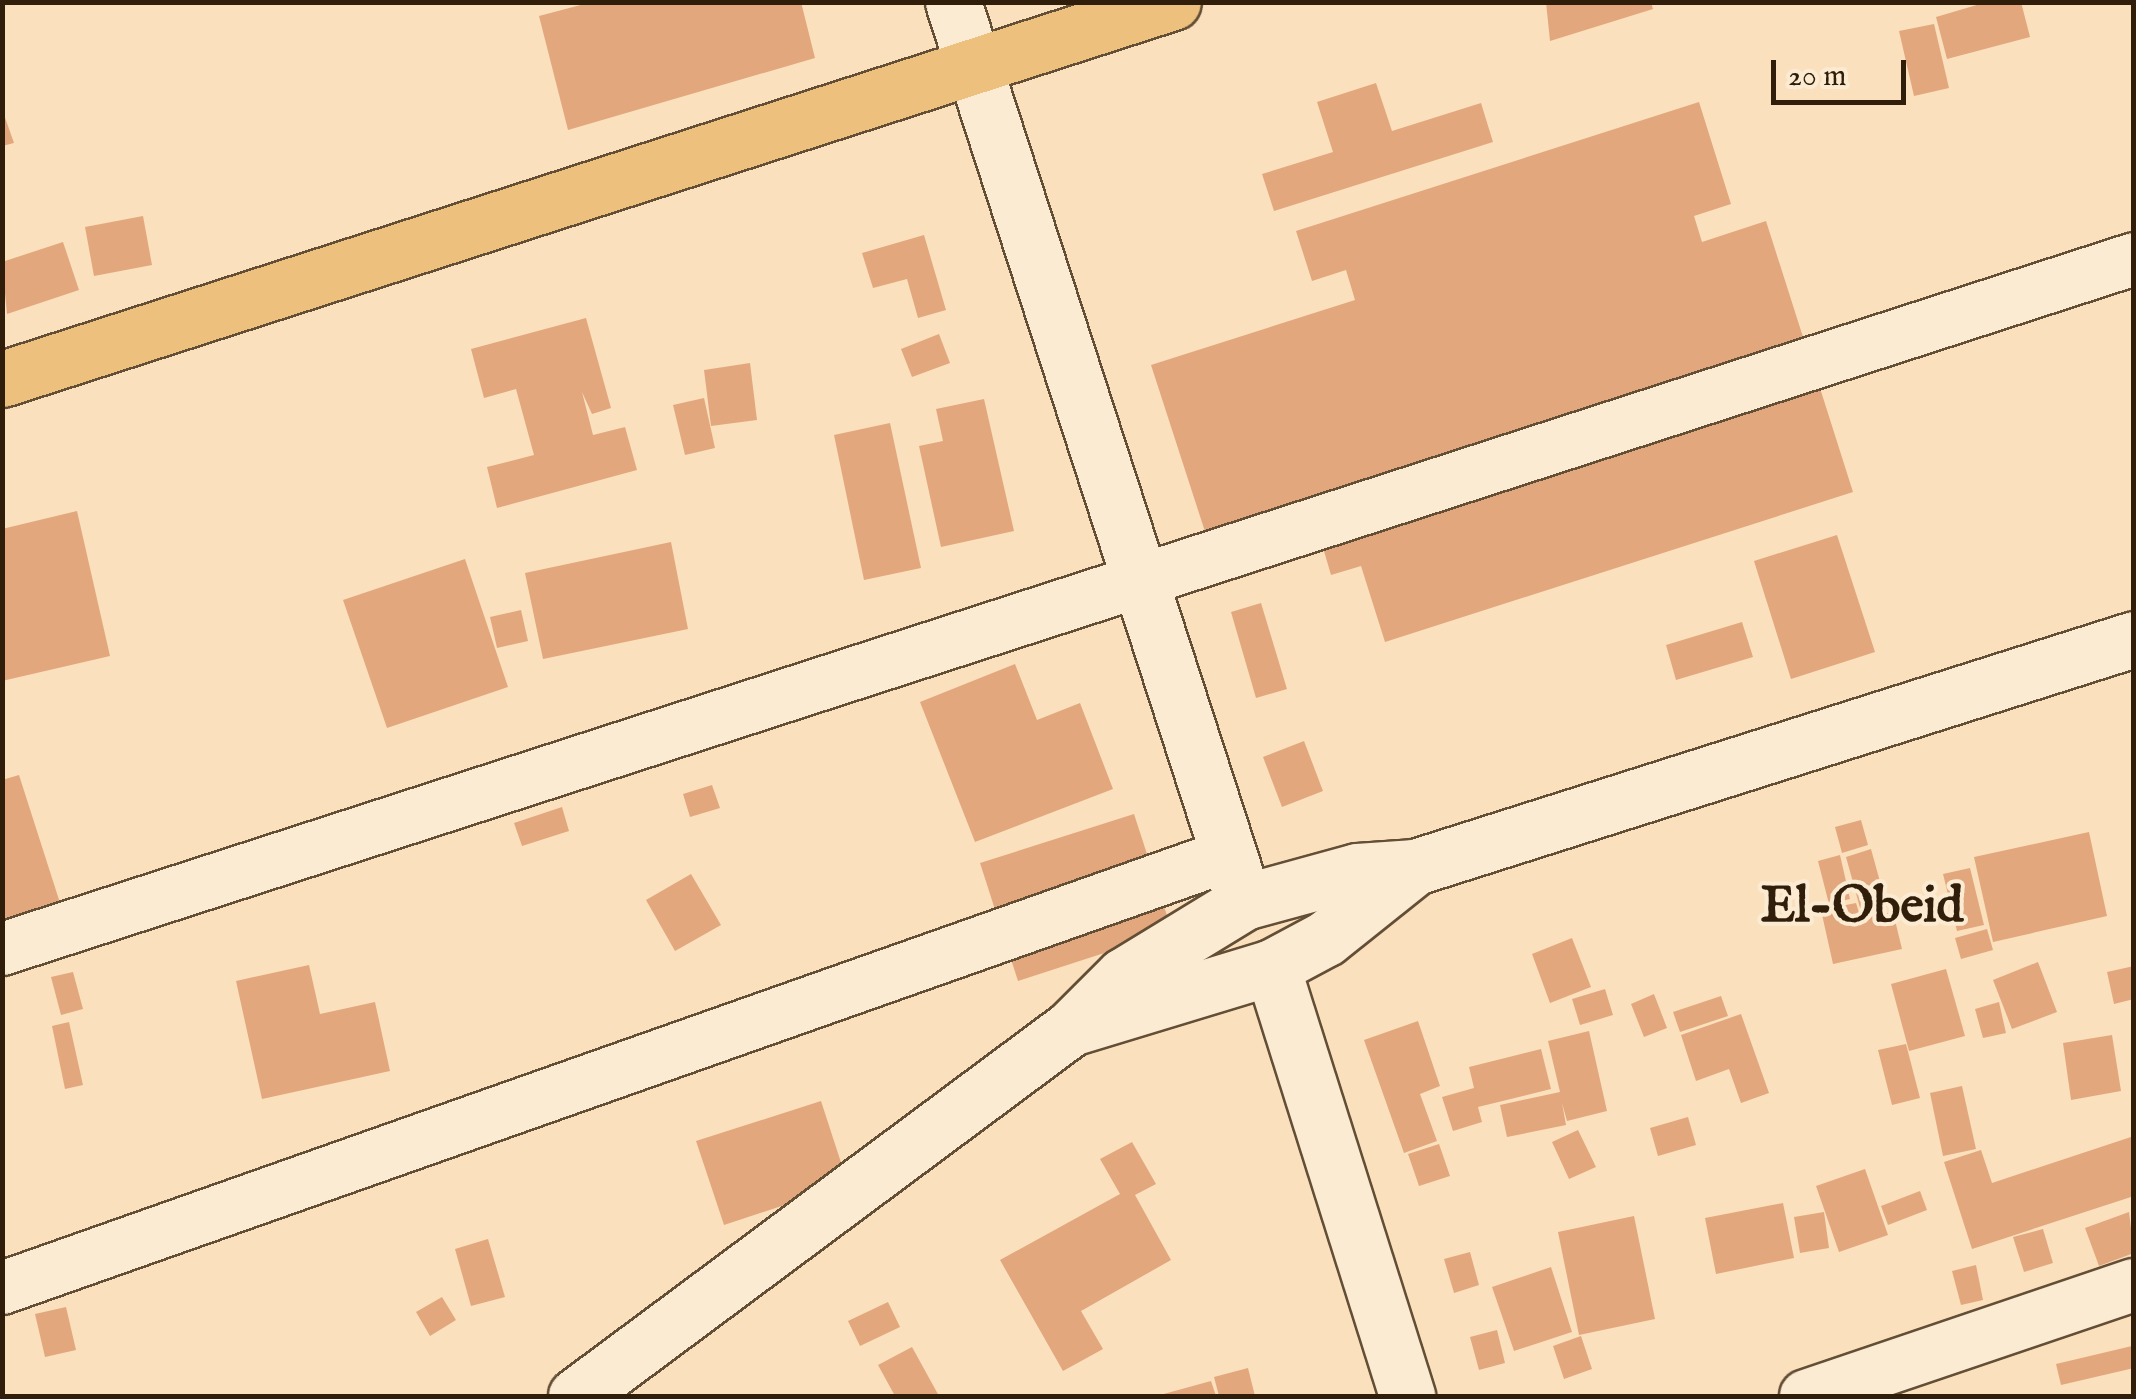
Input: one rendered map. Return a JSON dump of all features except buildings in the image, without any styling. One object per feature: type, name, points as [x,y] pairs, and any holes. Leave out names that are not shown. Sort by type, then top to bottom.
[{"type":"main road","points":[[2,380],[1174,2]]},
{"type":"street","points":[[953,2],[1132,577],[1235,879]]},
{"type":"street","points":[[2,949],[1132,577],[2134,259]]},
{"type":"street","points":[[2,1288],[1235,879],[1414,867],[2130,651]]},
{"type":"street","points":[[1072,1028],[1272,967],[1326,938],[1414,867]]},
{"type":"street","points":[[576,1396],[1072,1028],[1235,879]]},
{"type":"street","points":[[1272,967],[1407,1396]]},
{"type":"street","points":[[1806,1396],[2134,1285]]},
{"type":"district","name":"El-Obeid","points":[[1862,908]]}]
